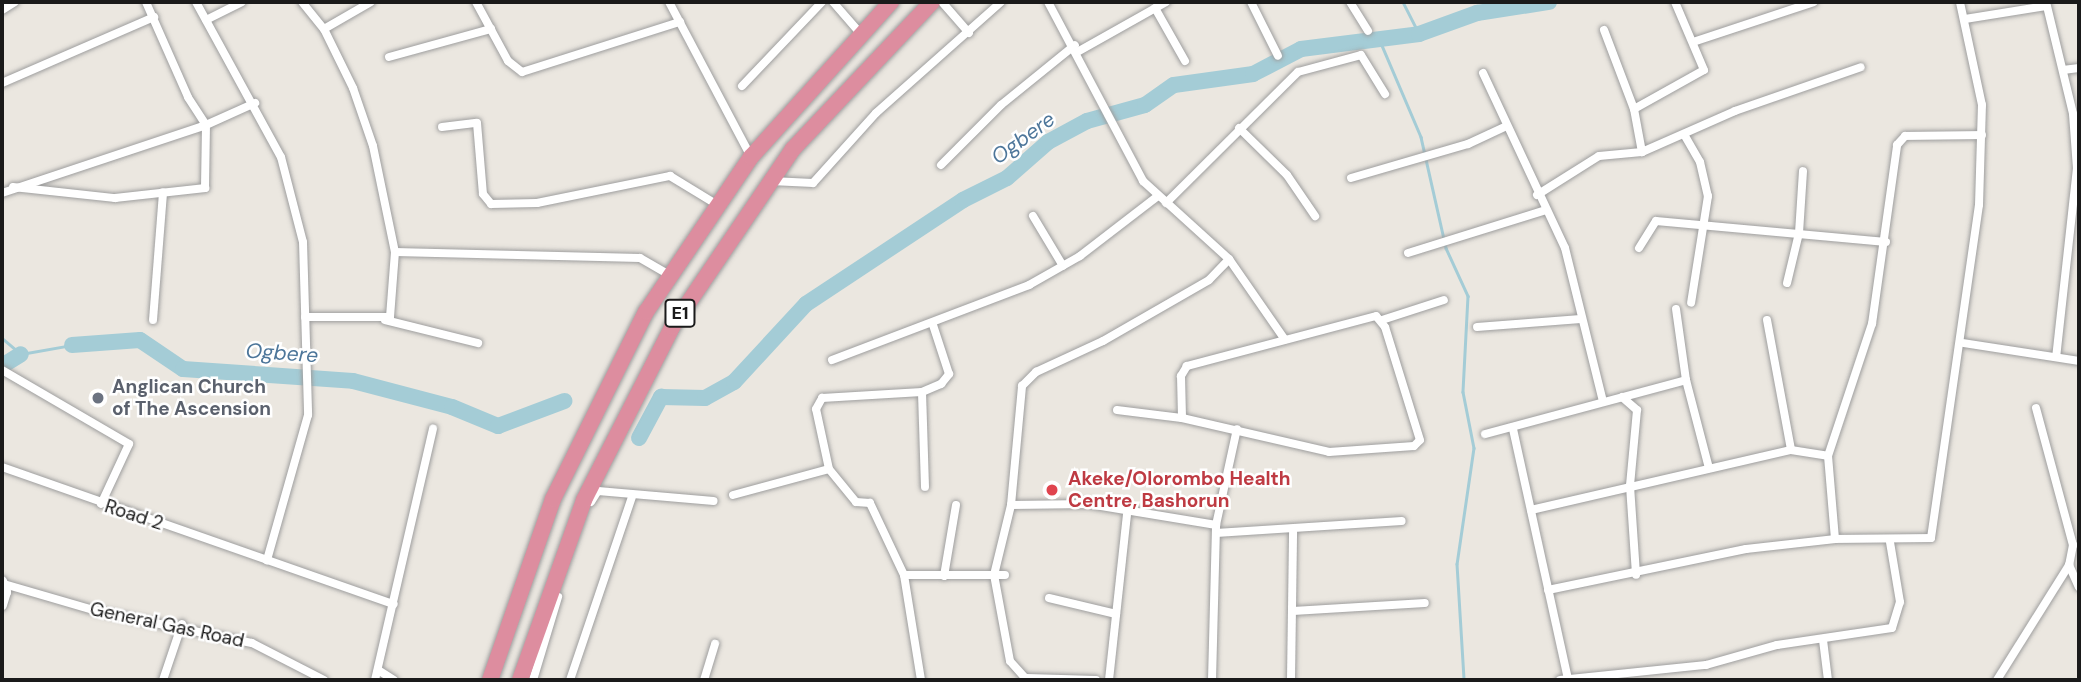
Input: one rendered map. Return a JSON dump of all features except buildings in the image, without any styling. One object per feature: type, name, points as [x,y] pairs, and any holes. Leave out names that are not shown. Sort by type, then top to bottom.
[{"type":"highway","name":"E1","points":[[491,680],[558,489],[614,370],[669,275],[751,157],[859,32],[891,2]]},
{"type":"highway","name":"E1","points":[[520,680],[548,590],[604,454],[672,327],[769,180],[837,99],[932,2]]},
{"type":"street","points":[[2,10],[15,2]]},
{"type":"street","points":[[13,187],[115,198],[205,188],[206,125],[188,97],[146,2]]},
{"type":"street","points":[[196,2],[255,103],[281,158],[300,221],[310,386],[305,435],[267,560]]},
{"type":"street","points":[[206,20],[242,2]]},
{"type":"street","points":[[302,2],[324,29],[373,146],[395,252],[393,313],[385,320]]},
{"type":"street","points":[[324,29],[372,2]]},
{"type":"street","points":[[476,2],[515,70],[522,72],[680,22]]},
{"type":"street","points":[[669,2],[751,157]]},
{"type":"street","points":[[833,2],[859,32]]},
{"type":"street","points":[[942,2],[970,33]]},
{"type":"street","points":[[769,180],[809,186],[876,113],[970,33],[1002,2]]},
{"type":"street","points":[[1048,2],[1077,48],[1143,181],[1229,259],[1285,340]]},
{"type":"street","points":[[941,165],[1001,105],[1077,48],[1166,2]]},
{"type":"street","points":[[1251,2],[1278,56]]},
{"type":"street","points":[[1350,2],[1368,31]]},
{"type":"street","points":[[1634,110],[1701,77],[1703,63],[1675,2]]},
{"type":"street","points":[[1693,42],[1814,2]]},
{"type":"street","points":[[1548,590],[1636,575],[1746,549],[1835,540],[1925,541],[1935,533],[1963,343],[1982,135],[1965,19],[1960,2]]},
{"type":"street","points":[[742,86],[818,3]]},
{"type":"street","points":[[1965,19],[2046,4],[2063,70],[2078,168],[2056,357]]},
{"type":"street","points":[[1155,8],[1185,61]]},
{"type":"street","points":[[2,83],[154,17]]},
{"type":"street","points":[[389,57],[491,29]]},
{"type":"street","points":[[1604,30],[1634,110],[1642,152]]},
{"type":"street","points":[[1167,203],[1289,77],[1356,54],[1367,59],[1385,93]]},
{"type":"street","points":[[1537,195],[1599,156],[1642,152],[1685,136],[1735,111],[1861,66]]},
{"type":"street","points":[[2063,70],[2079,68]]},
{"type":"street","points":[[1483,73],[1504,127],[1572,268],[1581,319],[1603,401]]},
{"type":"street","points":[[2,193],[13,187],[206,125],[255,103]]},
{"type":"street","points":[[442,127],[477,122],[482,194],[491,204],[537,203],[670,176],[716,204]]},
{"type":"street","points":[[1351,178],[1429,156],[1504,127]]},
{"type":"street","points":[[1239,128],[1287,175],[1315,216]]},
{"type":"street","points":[[1835,540],[1829,456],[1872,324],[1899,140],[1982,135]]},
{"type":"street","points":[[1685,136],[1705,178],[1703,226],[1691,303]]},
{"type":"street","points":[[1787,283],[1799,233],[1803,171]]},
{"type":"street","points":[[153,320],[163,192]]},
{"type":"street","points":[[832,360],[899,331],[933,326],[1063,266],[1158,196]]},
{"type":"street","points":[[1408,253],[1546,210]]},
{"type":"street","points":[[1032,216],[1063,266]]},
{"type":"street","points":[[1639,248],[1656,222],[1886,242]]},
{"type":"street","points":[[395,252],[640,258],[669,275]]},
{"type":"street","points":[[1096,680],[1027,679],[1010,661],[994,575],[1011,505],[1018,395],[1027,378],[1209,280],[1229,259]]},
{"type":"street","points":[[1382,320],[1444,300]]},
{"type":"street","points":[[1675,309],[1686,380],[1709,468]]},
{"type":"street","points":[[1117,410],[1182,418],[1348,454],[1417,445],[1420,440],[1382,320],[1376,316],[1187,366],[1181,376],[1182,418]]},
{"type":"street","points":[[305,317],[385,320],[478,343]]},
{"type":"street","points":[[1477,327],[1581,319]]},
{"type":"street","points":[[1767,320],[1791,450]]},
{"type":"street","points":[[921,680],[904,575],[870,503],[856,502],[829,469],[816,409],[822,398],[922,392],[948,374],[933,326]]},
{"type":"street","points":[[1963,343],[2079,361]]},
{"type":"street","points":[[4,372],[129,444],[101,504]]},
{"type":"street","points":[[1485,434],[1513,429],[1603,401],[1686,380]]},
{"type":"street","points":[[922,392],[925,487]]},
{"type":"street","points":[[1622,397],[1637,410],[1630,486],[1636,575]]},
{"type":"street","points":[[1997,680],[2069,565],[2073,545],[2036,408]]},
{"type":"street","points":[[376,680],[433,429]]},
{"type":"street","points":[[1212,680],[1216,529],[1237,429]]},
{"type":"street","points":[[1513,429],[1568,680]]},
{"type":"street","points":[[1531,510],[1791,450],[1829,456]]},
{"type":"street","name":"Road 2","points":[[2,467],[101,504],[394,604]]},
{"type":"street","points":[[733,495],[829,469]]},
{"type":"street","points":[[533,680],[592,499],[598,491],[632,497],[714,500]]},
{"type":"street","points":[[570,680],[632,497]]},
{"type":"street","points":[[1011,505],[1089,504],[1216,529],[1293,530],[1402,521]]},
{"type":"street","points":[[944,576],[956,505]]},
{"type":"street","points":[[1109,680],[1127,513]]},
{"type":"street","points":[[1291,680],[1293,530]]},
{"type":"street","points":[[1560,680],[1706,665],[1892,628],[1898,623],[1890,542]]},
{"type":"street","points":[[2069,565],[2079,587]]},
{"type":"street","points":[[904,575],[1005,576]]},
{"type":"street","points":[[2,606],[3,583]]},
{"type":"street","name":"General Gas Road","points":[[3,583],[97,611],[182,624],[252,643],[324,680]]},
{"type":"street","points":[[1049,598],[1116,614]]},
{"type":"street","points":[[1293,611],[1425,603]]},
{"type":"street","points":[[163,680],[182,624]]},
{"type":"street","points":[[1823,640],[1828,680]]},
{"type":"street","points":[[704,680],[715,644]]},
{"type":"street","points":[[378,670],[394,680]]},
{"type":"waterway","points":[[1403,2],[1419,34]]},
{"type":"waterway","name":"Ogbere","points":[[639,438],[661,397],[705,398],[734,382],[806,304],[963,200],[1007,178],[1048,142],[1087,121],[1145,105],[1174,85],[1253,74],[1301,49],[1419,34],[1477,13],[1549,2]]},
{"type":"waterway","points":[[1378,36],[1421,137],[1446,248],[1468,296],[1463,392],[1474,448],[1457,564],[1464,680]]},
{"type":"waterway","name":"Ogbere","points":[[2,338],[21,354],[72,345]]},
{"type":"waterway","name":"Ogbere","points":[[72,345],[140,340],[183,369],[353,381],[452,407],[498,426],[564,401]]},
{"type":"waterway","points":[[2,366],[21,354]]},
{"type":"place","name":"Anglican Church of The Ascension","points":[[98,398]]},
{"type":"place","name":"Akeke/Olorombo Health Centre, Bashorun","points":[[1052,490]]}]
